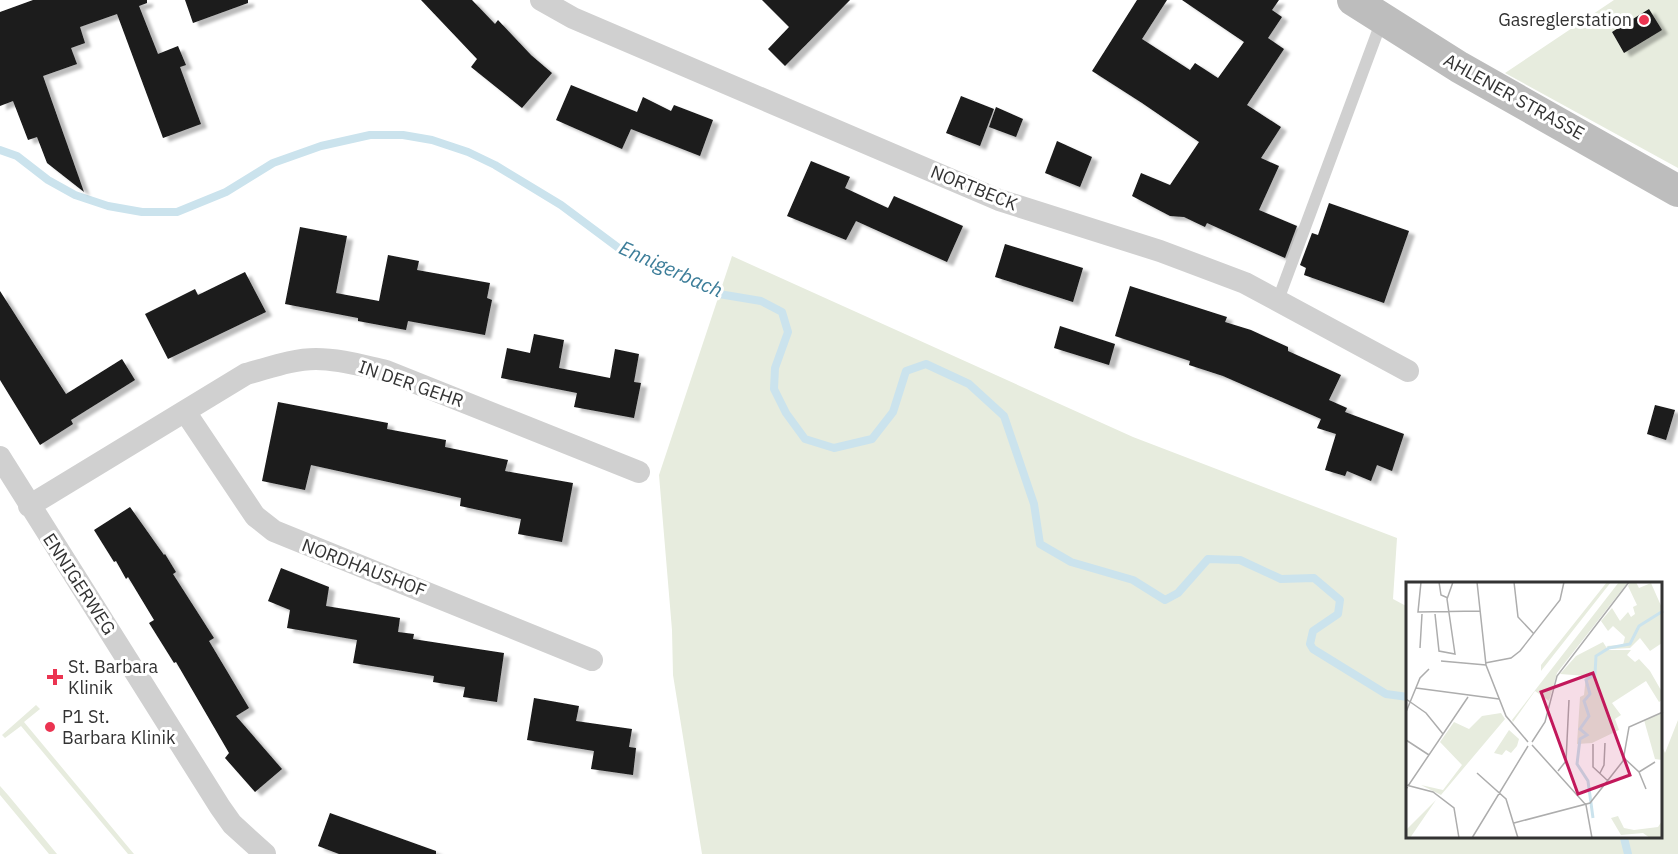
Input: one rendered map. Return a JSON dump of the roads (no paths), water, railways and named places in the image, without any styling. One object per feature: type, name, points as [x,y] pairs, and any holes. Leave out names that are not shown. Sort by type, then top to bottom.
[{"type":"main road","name":"AHLENER STRASSE","points":[[1353,0],[1459,67],[1678,191]]},
{"type":"street","name":"NORTBECK","points":[[541,0],[573,18],[999,200],[1160,251],[1245,283],[1408,371]]},
{"type":"street","name":"IN DER GEHR","points":[[29,506],[186,413],[246,374],[282,364],[314,359],[342,361],[386,371],[639,472]]},
{"type":"street","name":"NORDHAUSHOF","points":[[186,413],[255,516],[274,531],[592,660]]},
{"type":"street","name":"ENNIGERWEG","points":[[0,457],[220,807],[232,824],[265,854]]},
{"type":"lane","points":[[1278,300],[1382,19]]},
{"type":"waterway","name":"Ennigerbach","points":[[0,150],[17,156],[48,180],[75,195],[108,206],[142,212],[177,212],[226,192],[273,163],[321,146],[370,135],[403,135],[432,140],[468,152],[495,165],[561,205],[624,252],[719,294],[761,301],[782,312],[788,332],[775,368],[774,389],[786,413],[805,439],[834,448],[872,439],[893,412],[906,371],[926,364],[969,384],[1004,416],[1034,504],[1040,544],[1071,562],[1133,580],[1165,600],[1178,593],[1208,559],[1240,560],[1281,579],[1314,578],[1340,600],[1338,614],[1313,631],[1310,644],[1313,649],[1386,694],[1406,697]]},
{"type":"waterway","name":"Ennigerbach","points":[[1624,839],[1628,854]]},
{"type":"place","name":"Gasreglerstation","points":[[1644,20]]},
{"type":"place","name":"St. Barbara Klinik","points":[[55,677]]},
{"type":"place","name":"P1 St. Barbara Klinik","points":[[50,727]]}]
